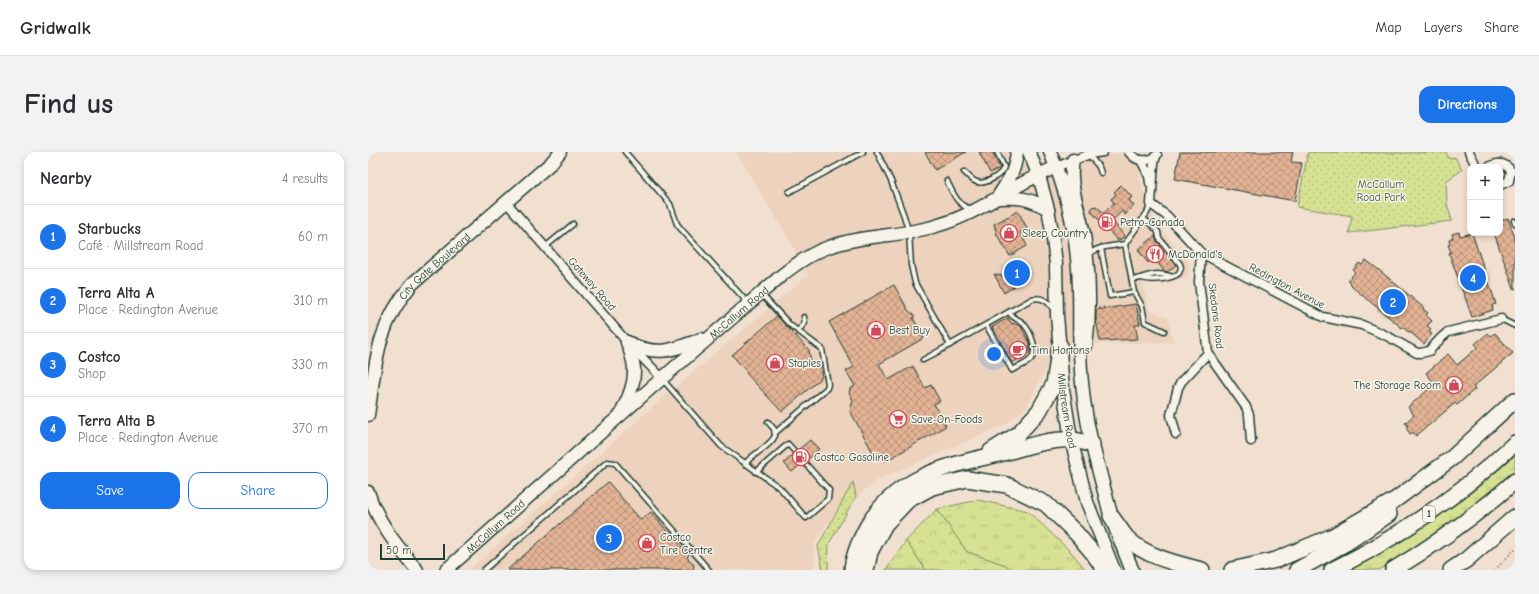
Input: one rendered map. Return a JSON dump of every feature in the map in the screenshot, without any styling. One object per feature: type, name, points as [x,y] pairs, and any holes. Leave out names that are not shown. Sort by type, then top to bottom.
[{"type":"highway","points":[[971,460],[997,448],[1018,434],[1039,411],[1054,384],[1060,346]]},
{"type":"highway","points":[[1232,570],[1276,560],[1333,536],[1395,500],[1452,458],[1515,401]]},
{"type":"highway","points":[[1297,570],[1346,543],[1435,480],[1492,429],[1515,401]]},
{"type":"highway","points":[[852,570],[859,540],[873,517],[889,497],[919,478],[939,469],[971,460],[1050,442],[1071,439],[1092,444]]},
{"type":"highway","name":"1","points":[[1332,570],[1390,539],[1426,516],[1468,485],[1515,442]]},
{"type":"highway","points":[[866,570],[870,552],[885,524],[908,500],[932,487],[967,479],[1007,485],[1046,504],[1093,553],[1105,570]]},
{"type":"highway","points":[[1393,570],[1429,548],[1462,525],[1515,481]]},
{"type":"highway","points":[[1111,516],[1127,538],[1139,547],[1158,557],[1202,570]]},
{"type":"highway","points":[[1451,570],[1466,560],[1515,517]]},
{"type":"main road","name":"Millstream Road","points":[[1092,444],[1111,516],[1132,570]]},
{"type":"street","name":"City Gate Boulevard","points":[[368,415],[380,341],[390,317],[401,298],[412,284],[507,203],[551,163],[560,152]]},
{"type":"street","points":[[998,198],[1013,174],[1016,166],[1017,152]]},
{"type":"street","name":"Millstream Road","points":[[1028,152],[1039,176],[1048,209],[1056,264],[1057,315],[1063,389],[1071,439],[1087,502],[1114,570]]},
{"type":"street","name":"Millstream Road","points":[[1050,152],[1056,167],[1070,217],[1077,258],[1082,387],[1086,420],[1092,444]]},
{"type":"street","name":"McCallum Road","points":[[446,570],[711,335],[798,262],[811,254],[830,246],[859,240],[909,233],[945,224],[978,209],[1025,182],[1056,167],[1092,153],[1103,152]]},
{"type":"street","points":[[1129,152],[1135,158],[1141,160],[1149,160],[1157,154]]},
{"type":"street","points":[[1469,152],[1475,164]]},
{"type":"street","points":[[1152,200],[1153,170],[1157,154]]},
{"type":"street","points":[[1073,160],[1071,178],[1084,234],[1089,276],[1089,318],[1082,387]]},
{"type":"street","points":[[1141,160],[1149,176],[1152,200]]},
{"type":"street","points":[[1498,164],[1501,163],[1507,165],[1513,172],[1509,181],[1503,184]]},
{"type":"street","points":[[998,198],[1026,198],[1048,209]]},
{"type":"street","name":"Redington Avenue","points":[[1152,200],[1201,253],[1323,317],[1362,325],[1375,330],[1417,353],[1429,350],[1448,332],[1501,319]]},
{"type":"street","name":"Gateway Road","points":[[507,203],[627,342],[662,378]]},
{"type":"street","name":"Skedans Road","points":[[1201,253],[1200,282],[1208,353],[1246,407],[1249,415],[1251,441]]},
{"type":"street","points":[[627,342],[639,348],[659,352],[675,350],[711,335]]},
{"type":"street","points":[[621,414],[628,399],[635,374],[634,364],[627,342]]},
{"type":"street","points":[[1176,434],[1171,415],[1178,388],[1181,382],[1208,353]]},
{"type":"street","points":[[368,492],[378,518],[387,532],[417,570]]},
{"type":"lane","points":[[626,152],[670,204],[677,224],[681,229],[749,303]]},
{"type":"lane","points":[[789,192],[862,152]]},
{"type":"lane","points":[[877,152],[891,181],[909,233],[911,265],[915,283],[950,345]]},
{"type":"lane","points":[[964,172],[973,181],[978,183],[986,181],[1002,172],[1004,167],[997,152]]},
{"type":"lane","points":[[1092,153],[1099,167],[1100,173]]},
{"type":"lane","points":[[947,181],[961,205],[968,208],[978,209]]},
{"type":"lane","points":[[1152,200],[1143,219],[1133,230],[1125,244],[1134,292],[1142,306],[1145,322],[1164,331]]},
{"type":"lane","points":[[1132,280],[1141,278],[1147,280],[1173,276],[1181,271],[1181,265],[1159,238],[1158,232],[1152,225],[1143,219]]},
{"type":"lane","points":[[545,247],[573,224]]},
{"type":"lane","points":[[1087,259],[1090,253],[1109,244],[1125,244]]},
{"type":"lane","points":[[1101,248],[1110,296],[1134,292]]},
{"type":"lane","points":[[745,464],[750,458],[773,440],[775,433],[827,388],[828,384],[822,349],[776,312],[760,293]]},
{"type":"lane","points":[[923,360],[1032,299],[1042,298],[1048,302],[1057,315]]},
{"type":"lane","points":[[986,325],[1012,370],[1030,360],[1034,353],[1032,338],[1024,324],[1013,318],[1009,312]]},
{"type":"lane","points":[[798,331],[805,323],[804,317]]},
{"type":"lane","points":[[1501,319],[1515,326]]},
{"type":"lane","points":[[662,378],[721,446],[756,472],[780,488],[806,518],[828,499],[829,490],[788,444],[756,472]]},
{"type":"lane","points":[[768,422],[774,429],[775,433]]},
{"type":"lane","points":[[484,570],[607,462],[615,463],[709,570]]},
{"type":"path","points":[[1495,570],[1515,549]]},
{"type":"shaded area","points":[[736,152],[1018,152],[1021,166],[1122,153],[1137,164],[1144,195],[1156,223],[1189,262],[1188,278],[1143,283],[1150,310],[1168,318],[1173,342],[1095,344],[1058,348],[1048,364],[1027,407],[1004,425],[875,481],[828,522],[814,544],[814,570],[469,570],[664,397],[808,275],[792,244]]},
{"type":"green space","name":"McCallum Road Park","points":[[1308,152],[1446,152],[1449,159],[1455,157],[1462,170],[1446,181],[1447,204],[1452,221],[1349,233],[1352,216],[1297,207]]},
{"type":"green space","points":[[1515,452],[1515,472],[1460,518],[1379,570],[1349,570],[1394,546],[1415,532],[1477,486]]},
{"type":"green space","points":[[853,482],[856,496],[829,544],[828,570],[823,570],[818,546]]},
{"type":"green space","points":[[978,500],[1028,511],[1072,553],[1086,570],[1010,570],[1006,565],[967,552],[937,509]]},
{"type":"green space","points":[[937,509],[967,552],[1006,565],[1010,570],[926,570],[906,541]]},
{"type":"green space","points":[[906,541],[926,570],[886,570]]},
{"type":"building","points":[[925,152],[966,152],[935,170]]},
{"type":"building","points":[[979,152],[992,152],[1000,168],[990,173]]},
{"type":"building","points":[[1180,152],[1293,152],[1291,162],[1302,163],[1295,201],[1175,179]]},
{"type":"building","points":[[1121,185],[1132,197],[1129,200],[1134,206],[1125,215],[1122,211],[1112,221],[1124,234],[1123,238],[1117,240],[1091,211],[1092,207],[1096,206],[1104,213],[1114,203],[1111,199],[1116,194],[1114,192]]},
{"type":"building","name":"Sleep Country","points":[[1018,211],[1027,228],[1020,232],[1027,246],[1010,256],[997,235],[994,224]]},
{"type":"building","points":[[1508,218],[1515,238],[1515,289],[1495,236],[1503,236],[1503,220]]},
{"type":"building","points":[[1459,232],[1460,236],[1467,234],[1467,236],[1473,236],[1496,304],[1492,305],[1493,310],[1472,317],[1449,253],[1451,252],[1448,245],[1450,244],[1449,240],[1453,238],[1452,234]]},
{"type":"building","name":"McDonald's","points":[[1155,236],[1156,240],[1176,265],[1167,272],[1164,271],[1154,258],[1148,263],[1138,250]]},
{"type":"building","points":[[1018,260],[1027,275],[1013,282],[1015,286],[1004,293],[994,274],[1009,278],[1004,269]]},
{"type":"building","points":[[1366,260],[1424,308],[1423,309],[1428,313],[1426,315],[1432,321],[1427,326],[1431,329],[1429,332],[1432,334],[1424,344],[1351,286],[1352,285],[1348,281],[1355,272],[1353,270],[1359,263],[1362,265]]},
{"type":"building","points":[[894,285],[908,310],[915,316],[913,318],[924,338],[879,364],[888,380],[913,366],[925,388],[931,385],[940,401],[934,404],[946,426],[886,461],[876,458],[850,411],[853,400],[849,393],[850,389],[855,386],[846,371],[854,367],[829,322]]},
{"type":"building","points":[[1136,304],[1140,324],[1135,325],[1138,339],[1100,341],[1096,320],[1096,310]]},
{"type":"building","name":"Staples","points":[[777,316],[809,350],[811,364],[819,362],[822,377],[782,412],[746,373],[747,372],[732,355]]},
{"type":"building","points":[[1008,318],[1011,323],[1020,325],[1030,343],[1029,353],[1012,363],[992,327]]},
{"type":"building","name":"The Storage Room","points":[[1488,333],[1491,336],[1495,333],[1513,353],[1473,387],[1475,389],[1457,405],[1455,403],[1416,436],[1413,432],[1410,434],[1406,428],[1408,426],[1405,423],[1414,415],[1408,407],[1435,384],[1426,373],[1448,354],[1457,365],[1478,347],[1475,344]]},
{"type":"building","points":[[810,440],[819,449],[807,460],[798,450]]},
{"type":"building","points":[[793,455],[801,464],[792,472],[784,463]]},
{"type":"building","points":[[608,482],[641,520],[651,512],[689,555],[687,557],[694,565],[693,570],[507,570]]},
{"type":"place","name":"Petro-Canada","points":[[1107,222]]},
{"type":"place","name":"Sleep Country","points":[[1009,233]]},
{"type":"place","name":"McDonald's","points":[[1155,254]]},
{"type":"place","name":"Starbucks","points":[[1017,273]]},
{"type":"place","name":"Terra Alta B","points":[[1473,278]]},
{"type":"place","name":"Terra Alta A","points":[[1393,302]]},
{"type":"place","name":"Best Buy","points":[[876,330]]},
{"type":"place","name":"Tim Hortons","points":[[1018,350]]},
{"type":"place","name":"Staples","points":[[775,363]]},
{"type":"place","name":"The Storage Room","points":[[1454,385]]},
{"type":"place","name":"Save-On-Foods","points":[[898,419]]},
{"type":"place","name":"Costco Gasoline","points":[[801,457]]},
{"type":"place","name":"Costco","points":[[609,538]]},
{"type":"place","name":"Costco Tire Centre","points":[[647,543]]}]
